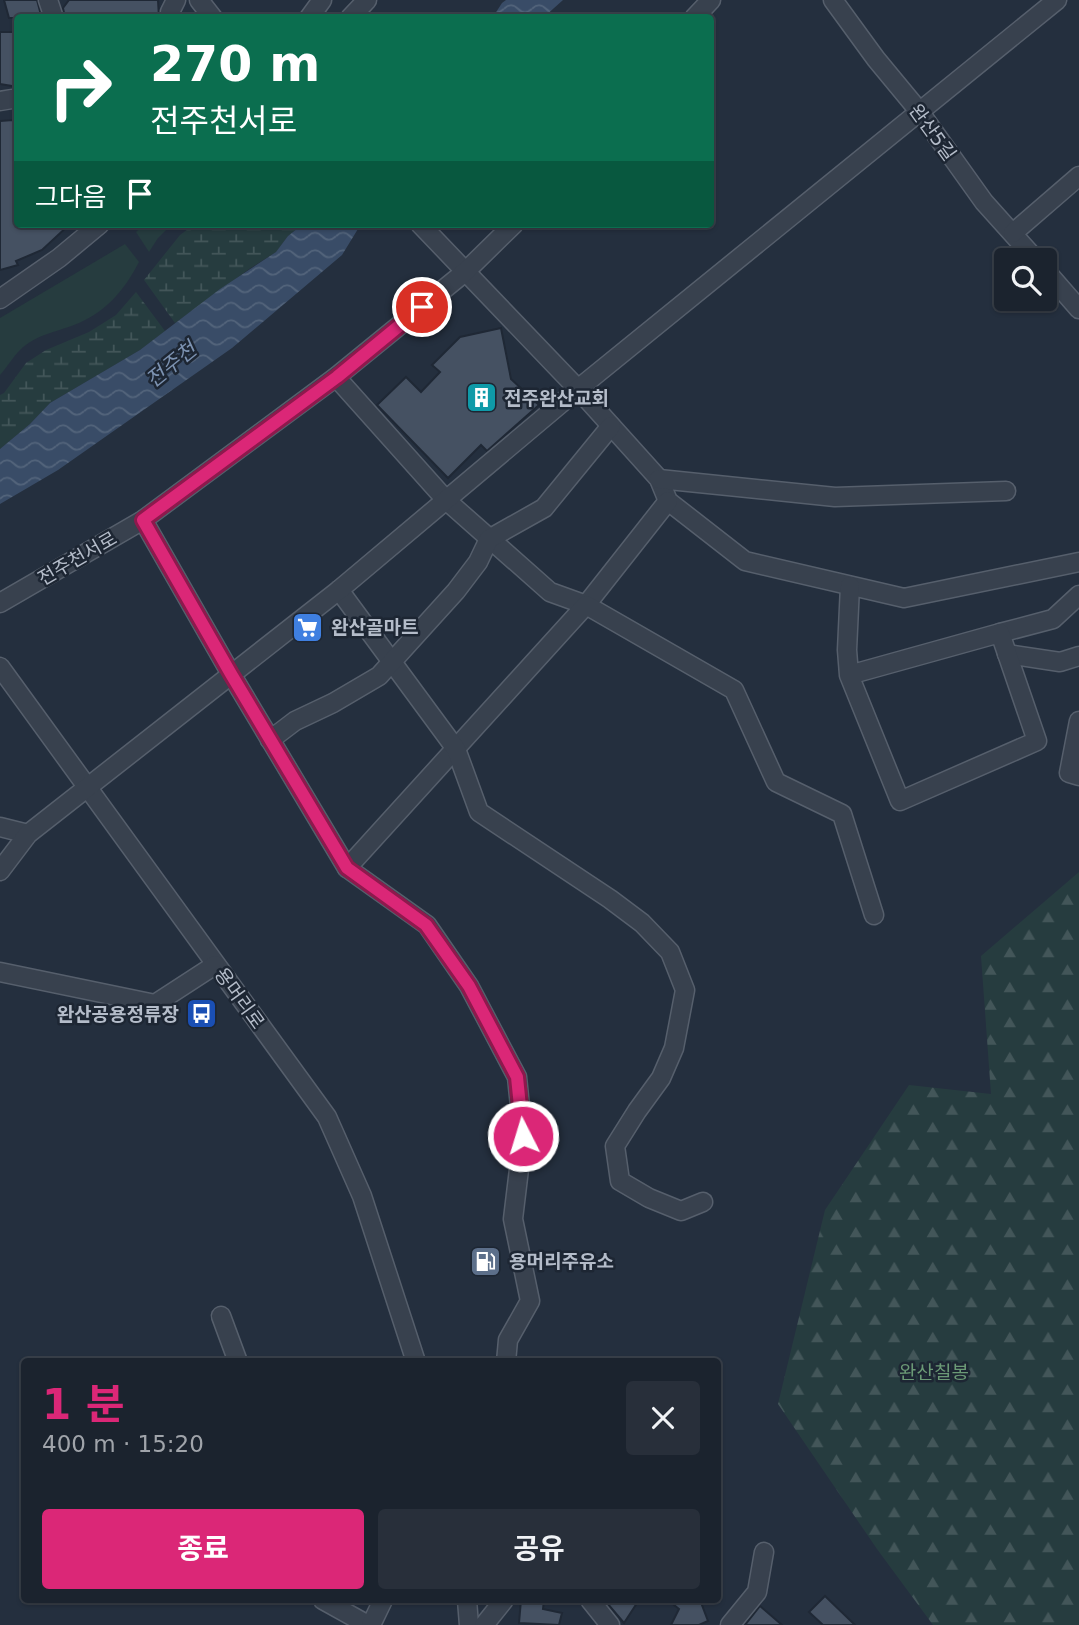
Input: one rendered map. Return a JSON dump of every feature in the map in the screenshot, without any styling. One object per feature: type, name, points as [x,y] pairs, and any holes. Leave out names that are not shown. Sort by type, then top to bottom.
[{"type":"street","points":[[199,0],[210,14]]},
{"type":"street","points":[[354,14],[367,0]]},
{"type":"street","points":[[698,14],[710,0]]},
{"type":"street","name":"완산5길","points":[[833,0],[876,59],[919,111],[984,202],[1026,248]]},
{"type":"street","points":[[0,871],[28,834],[339,590],[578,389],[1057,0]]},
{"type":"street","points":[[1013,233],[1079,176]]},
{"type":"street","points":[[0,299],[59,258],[95,228]]},
{"type":"street","points":[[425,228],[578,389],[659,480],[668,500],[745,561],[904,598],[1079,562]]},
{"type":"street","name":"전주천서로","points":[[0,603],[143,520],[337,377],[465,272],[510,228]]},
{"type":"street","points":[[1057,284],[1079,309]]},
{"type":"street","points":[[337,377],[446,500],[550,592],[586,605],[734,690],[776,782],[842,814],[874,915]]},
{"type":"street","points":[[270,740],[295,721],[379,676],[456,591],[478,562],[489,539],[544,508],[611,426]]},
{"type":"street","points":[[659,480],[835,497],[1006,491]]},
{"type":"street","points":[[347,868],[586,605],[668,500]]},
{"type":"street","points":[[143,520],[347,868],[426,925],[469,986],[517,1077],[523,1136],[513,1219],[530,1301],[508,1340],[506,1358]]},
{"type":"street","points":[[850,586],[847,650],[849,675],[900,802],[1037,741],[1000,633]]},
{"type":"street","points":[[339,590],[456,749],[479,812],[610,899],[642,923],[670,952],[685,990],[674,1048],[661,1078],[615,1146],[620,1181],[649,1198],[681,1211],[703,1202]]},
{"type":"street","points":[[849,675],[1053,619],[1079,595]]},
{"type":"street","points":[[1007,654],[1060,662],[1079,656]]},
{"type":"street","name":"용머리로","points":[[0,667],[327,1117],[362,1196],[415,1358]]},
{"type":"street","points":[[1079,722],[1069,773],[1079,776]]},
{"type":"street","points":[[0,827],[28,834]]},
{"type":"street","points":[[0,972],[155,1004],[215,965]]},
{"type":"street","points":[[221,1316],[237,1358]]},
{"type":"street","points":[[730,1625],[757,1591],[764,1552]]},
{"type":"street","points":[[329,1603],[370,1625],[381,1603]]},
{"type":"street","points":[[467,1603],[469,1625]]},
{"type":"street","points":[[484,1625],[501,1603]]},
{"type":"street","points":[[592,1603],[610,1625]]},
{"type":"green space","points":[[140,228],[168,228],[149,252],[136,232]]},
{"type":"green space","points":[[190,228],[298,228],[276,252],[175,323],[144,280],[180,235]]},
{"type":"green space","points":[[125,244],[139,262],[113,300],[85,320],[39,337],[26,345],[0,375],[0,318]]},
{"type":"green space","points":[[136,292],[165,331],[140,350],[50,403],[0,449],[0,395],[26,363],[46,350],[89,332],[116,315]]},
{"type":"green space","name":"완산칠봉","points":[[1079,872],[1079,1625],[933,1625],[877,1549],[778,1404],[825,1210],[909,1085],[991,1094],[981,956]]},
{"type":"water","points":[[506,0],[563,0],[547,14],[495,14]]},
{"type":"water","name":"전주천","points":[[298,228],[359,228],[342,255],[232,348],[58,470],[0,504],[0,449],[50,403],[140,350],[220,289],[276,252]]},
{"type":"building","points":[[4,0],[37,0],[41,14],[14,14],[14,18],[9,18]]},
{"type":"building","points":[[69,0],[158,0],[159,14],[64,14],[63,8]]},
{"type":"building","points":[[0,32],[14,32],[14,86],[0,84]]},
{"type":"building","points":[[13,120],[14,126],[14,228],[66,228],[42,250],[16,261],[18,265],[0,270],[0,121]]},
{"type":"building","name":"전주완산교회","points":[[501,328],[511,379],[539,405],[487,451],[481,445],[448,478],[377,405],[406,377],[421,392],[440,372],[432,365],[460,337]]},
{"type":"building","points":[[825,1596],[855,1625],[823,1625],[809,1612]]},
{"type":"building","points":[[521,1603],[544,1603],[543,1609],[562,1613],[559,1625],[519,1623]]},
{"type":"building","points":[[607,1603],[637,1603],[624,1623]]},
{"type":"building","points":[[672,1603],[701,1603],[708,1621],[699,1625],[671,1625],[679,1609]]},
{"type":"building","points":[[760,1606],[782,1625],[745,1625]]},
{"type":"place","name":"전주완산교회","points":[[481,398]]},
{"type":"place","name":"완산골마트","points":[[308,627]]},
{"type":"place","name":"완산공용정류장","points":[[202,1014]]},
{"type":"place","name":"용머리주유소","points":[[486,1261]]},
{"type":"route","points":[[422,307],[337,377],[143,520],[347,868],[426,925],[469,986],[517,1077],[523,1136]]}]
